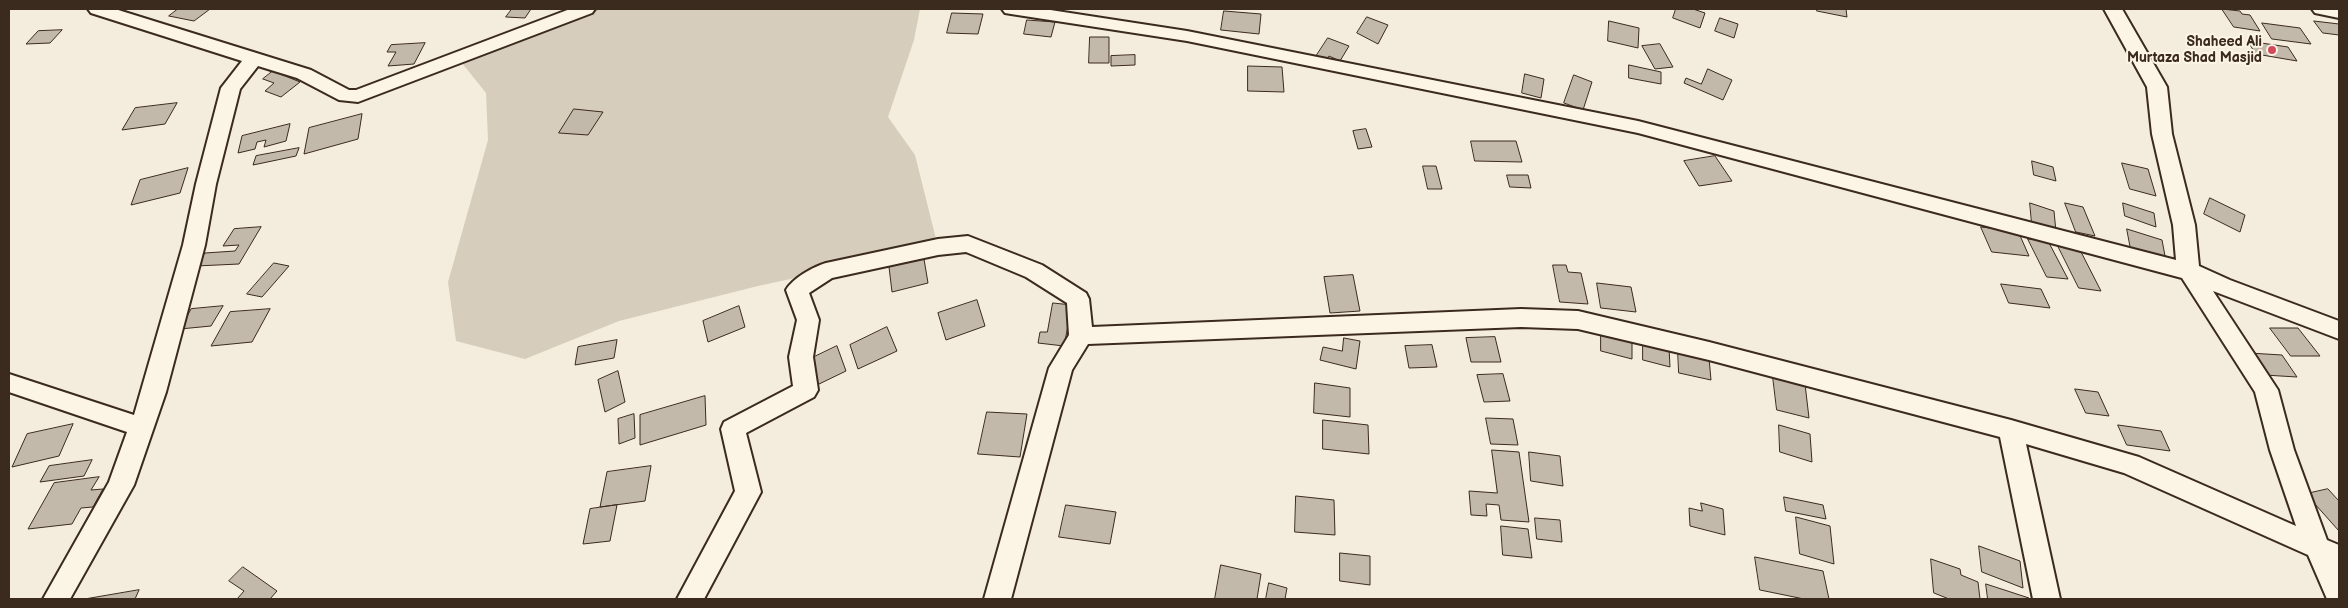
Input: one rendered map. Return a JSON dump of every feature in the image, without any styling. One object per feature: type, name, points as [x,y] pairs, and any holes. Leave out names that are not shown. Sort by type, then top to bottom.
[{"type":"street","points":[[97,9],[304,74],[346,96],[358,96],[586,9]]},
{"type":"street","points":[[1011,9],[1187,36],[1516,104],[1638,127],[2191,272],[2222,286],[2339,330]]},
{"type":"street","points":[[2113,9],[2157,87],[2162,134],[2184,225],[2187,264],[2195,282],[2266,390],[2282,450],[2328,552],[2339,595]]},
{"type":"street","points":[[2321,9],[2339,13]]},
{"type":"street","points":[[56,599],[121,485],[154,392],[194,245],[206,184],[231,88],[252,59]]},
{"type":"street","points":[[690,599],[748,492],[733,429],[806,390],[801,357],[808,320],[797,290],[826,271],[938,247],[968,244],[1034,271],[1078,298],[1081,336],[1061,368],[997,599]]},
{"type":"street","points":[[1081,336],[1521,318],[1578,320],[1709,351],[2011,430],[2130,464],[2328,552]]},
{"type":"street","points":[[9,383],[141,427]]},
{"type":"street","points":[[2011,430],[2046,599]]},
{"type":"shaded area","points":[[596,9],[920,9],[914,40],[888,117],[915,155],[938,247],[758,286],[619,321],[525,359],[456,341],[448,282],[488,140],[486,93],[462,63],[582,18]]},
{"type":"building","points":[[178,9],[210,9],[194,21],[169,16]]},
{"type":"building","points":[[512,9],[531,9],[525,18],[506,17]]},
{"type":"building","points":[[1676,9],[1693,9],[1705,13],[1700,28],[1673,18]]},
{"type":"building","points":[[1817,9],[1846,9],[1847,17],[1817,11]]},
{"type":"building","points":[[2222,9],[2240,11],[2242,14],[2250,15],[2260,31],[2234,27]]},
{"type":"building","points":[[1224,11],[1261,14],[1259,34],[1221,30]]},
{"type":"building","points":[[952,13],[983,14],[978,34],[947,33]]},
{"type":"building","points":[[1367,17],[1388,25],[1378,44],[1357,33]]},
{"type":"building","points":[[1720,18],[1738,24],[1734,38],[1715,31]]},
{"type":"building","points":[[1027,20],[1055,22],[1051,37],[1024,34]]},
{"type":"building","points":[[1609,21],[1639,28],[1638,48],[1608,41]]},
{"type":"building","points":[[2314,21],[2339,24],[2339,35],[2323,33]]},
{"type":"building","points":[[2262,23],[2300,28],[2311,44],[2272,39]]},
{"type":"building","points":[[62,30],[50,43],[26,44],[38,31]]},
{"type":"building","points":[[1090,37],[1109,37],[1109,63],[1089,63]]},
{"type":"building","points":[[1328,38],[1349,46],[1340,61],[1329,56],[1325,62],[1315,58]]},
{"type":"building","name":"Shaheed Ali Murtaza Shad Masjid","points":[[2248,41],[2288,47],[2297,61],[2256,54]]},
{"type":"building","points":[[425,43],[414,64],[388,66],[396,52],[387,52],[391,45]]},
{"type":"building","points":[[1660,44],[1673,67],[1655,69],[1642,46]]},
{"type":"building","points":[[1135,55],[1135,65],[1111,66],[1111,56]]},
{"type":"building","points":[[1629,65],[1661,72],[1661,84],[1629,78]]},
{"type":"building","points":[[1248,66],[1282,67],[1284,92],[1248,91]]},
{"type":"building","points":[[1708,69],[1732,80],[1723,100],[1684,83],[1686,78],[1701,84]]},
{"type":"building","points":[[273,71],[300,82],[281,97],[265,91],[274,83],[263,79]]},
{"type":"building","points":[[1525,74],[1544,79],[1541,98],[1522,93]]},
{"type":"building","points":[[1574,75],[1592,82],[1583,110],[1564,103]]},
{"type":"building","points":[[177,103],[165,124],[122,130],[135,108]]},
{"type":"building","points":[[574,109],[603,112],[588,135],[559,133]]},
{"type":"building","points":[[362,114],[358,139],[304,154],[309,128]]},
{"type":"building","points":[[290,124],[286,141],[264,147],[266,140],[257,142],[255,149],[238,153],[242,136]]},
{"type":"building","points":[[1366,129],[1372,147],[1358,149],[1353,131]]},
{"type":"building","points":[[1471,141],[1516,141],[1522,162],[1475,161]]},
{"type":"building","points":[[299,148],[296,156],[253,165],[256,156]]},
{"type":"building","points":[[1715,156],[1732,181],[1699,186],[1684,161]]},
{"type":"building","points":[[2032,161],[2053,167],[2056,181],[2034,175]]},
{"type":"building","points":[[2122,163],[2148,169],[2156,196],[2130,189]]},
{"type":"building","points":[[1423,166],[1436,166],[1442,189],[1428,189]]},
{"type":"building","points":[[188,168],[180,193],[131,205],[140,180]]},
{"type":"building","points":[[1507,175],[1528,175],[1531,188],[1510,187]]},
{"type":"building","points":[[2210,198],[2245,215],[2240,232],[2204,214]]},
{"type":"building","points":[[2030,203],[2054,211],[2056,232],[2032,224]]},
{"type":"building","points":[[2065,203],[2083,207],[2095,236],[2076,232]]},
{"type":"building","points":[[2123,203],[2154,213],[2156,227],[2125,216]]},
{"type":"building","points":[[261,227],[239,264],[196,266],[205,253],[235,251],[239,245],[223,246],[234,229]]},
{"type":"building","points":[[1981,227],[2018,231],[2029,256],[1992,252]]},
{"type":"building","points":[[2127,229],[2162,240],[2166,261],[2131,250]]},
{"type":"building","points":[[2028,239],[2048,241],[2068,279],[2047,277]]},
{"type":"building","points":[[2058,246],[2079,248],[2101,291],[2079,288]]},
{"type":"building","points":[[924,259],[928,283],[892,292],[889,267]]},
{"type":"building","points":[[274,263],[289,266],[262,297],[247,294]]},
{"type":"building","points":[[1553,265],[1566,265],[1568,272],[1581,273],[1588,304],[1560,302]]},
{"type":"building","points":[[1353,275],[1360,311],[1330,313],[1324,277]]},
{"type":"building","points":[[1597,283],[1631,287],[1636,312],[1601,308]]},
{"type":"building","points":[[2001,284],[2041,289],[2050,308],[2009,303]]},
{"type":"building","points":[[977,300],[985,326],[946,340],[938,313]]},
{"type":"building","points":[[1053,303],[1072,305],[1064,346],[1038,343],[1040,332],[1047,332]]},
{"type":"building","points":[[223,306],[211,326],[180,329],[191,309]]},
{"type":"building","points":[[739,306],[745,327],[708,342],[703,321]]},
{"type":"building","points":[[270,309],[252,342],[211,346],[230,312]]},
{"type":"building","points":[[887,327],[897,351],[858,369],[850,345]]},
{"type":"building","points":[[2270,328],[2298,328],[2320,356],[2291,356]]},
{"type":"building","points":[[1601,332],[1632,339],[1632,359],[1601,351]]},
{"type":"building","points":[[1495,337],[1501,362],[1471,362],[1466,338]]},
{"type":"building","points":[[1344,338],[1360,341],[1356,369],[1320,360],[1323,347],[1342,351]]},
{"type":"building","points":[[617,340],[614,358],[575,365],[578,347]]},
{"type":"building","points":[[1643,341],[1669,347],[1670,367],[1643,360]]},
{"type":"building","points":[[1432,345],[1437,367],[1409,368],[1405,346]]},
{"type":"building","points":[[837,346],[846,371],[817,385],[808,360]]},
{"type":"building","points":[[1678,351],[1709,358],[1711,380],[1679,373]]},
{"type":"building","points":[[2249,353],[2282,355],[2297,377],[2264,375]]},
{"type":"building","points":[[618,371],[625,402],[605,412],[598,380]]},
{"type":"building","points":[[1503,374],[1510,401],[1484,402],[1477,375]]},
{"type":"building","points":[[1773,377],[1805,384],[1809,418],[1777,410]]},
{"type":"building","points":[[1315,383],[1350,388],[1350,417],[1314,413]]},
{"type":"building","points":[[2075,389],[2098,392],[2109,416],[2086,413]]},
{"type":"building","points":[[705,396],[706,425],[640,445],[640,415]]},
{"type":"building","points":[[987,412],[1027,414],[1020,457],[978,454]]},
{"type":"building","points":[[634,414],[635,438],[619,444],[618,419]]},
{"type":"building","points":[[1486,418],[1513,419],[1518,445],[1491,444]]},
{"type":"building","points":[[1323,420],[1368,425],[1369,454],[1323,449]]},
{"type":"building","points":[[73,424],[59,456],[12,467],[27,434]]},
{"type":"building","points":[[1779,425],[1810,434],[1812,462],[1780,452]]},
{"type":"building","points":[[2118,425],[2161,431],[2170,451],[2127,445]]},
{"type":"building","points":[[1492,450],[1519,452],[1529,522],[1501,520],[1499,505],[1486,504],[1487,516],[1471,515],[1469,491],[1497,493]]},
{"type":"building","points":[[1529,452],[1560,456],[1563,486],[1531,481]]},
{"type":"building","points":[[92,460],[84,476],[40,482],[49,466]]},
{"type":"building","points":[[651,466],[645,501],[600,507],[607,472]]},
{"type":"building","points":[[99,477],[91,490],[103,489],[93,507],[81,508],[72,524],[28,529],[54,483]]},
{"type":"building","points":[[2328,489],[2339,501],[2339,531],[2306,494]]},
{"type":"building","points":[[1296,496],[1334,500],[1335,535],[1295,532]]},
{"type":"building","points":[[1784,497],[1823,505],[1826,519],[1786,511]]},
{"type":"building","points":[[1701,503],[1723,509],[1725,535],[1690,526],[1689,508],[1702,511]]},
{"type":"building","points":[[617,505],[610,541],[583,544],[590,509]]},
{"type":"building","points":[[1066,505],[1116,512],[1110,544],[1059,537]]},
{"type":"building","points":[[1796,517],[1830,526],[1834,564],[1800,554]]},
{"type":"building","points":[[1535,518],[1560,520],[1562,542],[1537,539]]},
{"type":"building","points":[[1501,526],[1528,529],[1532,558],[1503,555]]},
{"type":"building","points":[[1979,546],[2020,561],[2023,588],[1982,572]]},
{"type":"building","points":[[1340,553],[1370,556],[1370,585],[1340,581]]},
{"type":"building","points":[[1755,557],[1823,571],[1829,599],[1804,599],[1760,590]]},
{"type":"building","points":[[1931,559],[1960,569],[1961,575],[1978,582],[1980,599],[1949,599],[1934,593]]},
{"type":"building","points":[[1221,565],[1261,574],[1257,599],[1215,599]]},
{"type":"building","points":[[243,567],[277,591],[270,599],[237,599],[244,591],[229,581]]},
{"type":"building","points":[[1269,583],[1287,588],[1285,599],[1266,599]]},
{"type":"building","points":[[1986,584],[2029,598],[2030,599],[1988,599]]},
{"type":"building","points":[[139,590],[135,599],[85,599]]},
{"type":"place","name":"Shaheed Ali Murtaza Shad Masjid","points":[[2272,50]]}]
